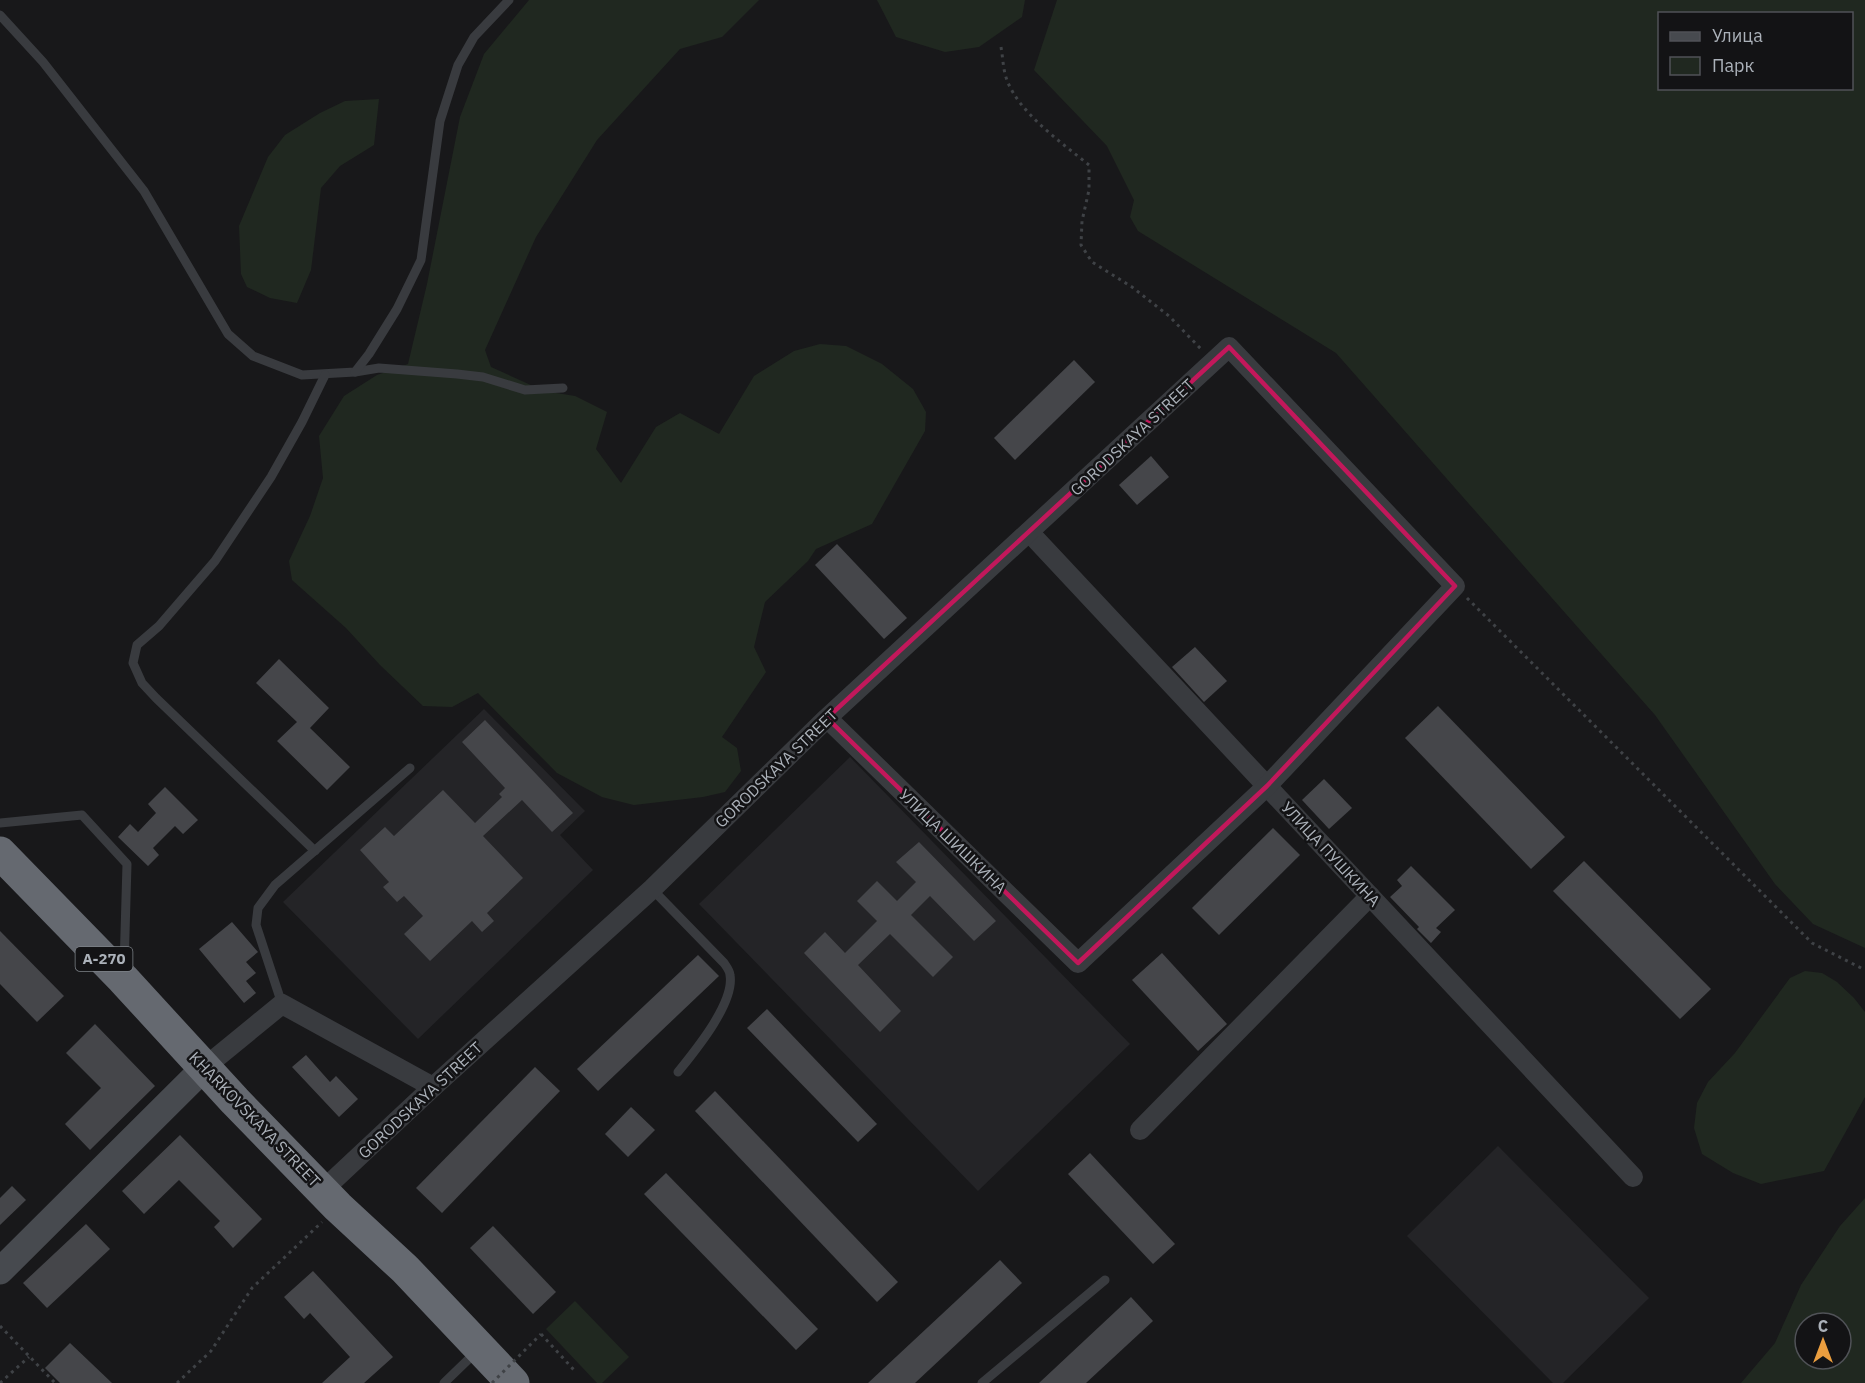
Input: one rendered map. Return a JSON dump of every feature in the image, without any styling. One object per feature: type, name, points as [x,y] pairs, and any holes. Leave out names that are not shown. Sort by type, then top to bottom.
[{"type":"highway","name":"KHARKOVSKAYA STREET","points":[[0,853],[123,979],[235,1101],[405,1269],[513,1383]]},
{"type":"street","name":"GORODSKAYA STREET","points":[[331,1198],[433,1087],[652,889],[827,718],[1229,347],[1455,586]]},
{"type":"street","name":"УЛИЦА ПУШКИНА","points":[[1029,532],[1633,1177]]},
{"type":"street","points":[[1267,786],[1455,586]]},
{"type":"street","name":"УЛИЦА ШИШКИНА","points":[[827,718],[1078,963],[1267,786]]},
{"type":"street","points":[[1140,1130],[1370,896]]},
{"type":"street","points":[[0,1271],[205,1067],[282,1004],[433,1087]]},
{"type":"lane","points":[[355,372],[397,309],[421,260],[441,121],[458,65],[474,37],[509,0]]},
{"type":"lane","points":[[0,15],[43,62],[144,191],[228,334],[253,356],[302,375],[325,375],[379,368],[483,377],[525,390],[563,388]]},
{"type":"lane","points":[[315,851],[156,698],[142,682],[133,663],[137,645],[159,626],[215,561],[272,477],[325,375]]},
{"type":"lane","points":[[282,1004],[256,925],[258,908],[275,885],[410,768]]},
{"type":"lane","points":[[0,823],[82,815],[128,864],[123,979]]},
{"type":"lane","points":[[652,889],[724,963],[730,975],[726,1000],[707,1035],[678,1072]]},
{"type":"lane","points":[[982,1383],[1106,1280]]},
{"type":"lane","points":[[444,1383],[480,1348]]},
{"type":"path","points":[[1001,47],[1006,79],[1014,95],[1032,116],[1089,165],[1089,190],[1082,221],[1081,245],[1092,262],[1132,287],[1169,316],[1214,362]]},
{"type":"path","points":[[1455,586],[1812,942],[1865,970]]},
{"type":"path","points":[[177,1383],[211,1351],[252,1288],[331,1198]]},
{"type":"path","points":[[0,1326],[55,1383]]},
{"type":"path","points":[[492,1383],[541,1335],[574,1370]]},
{"type":"path","points":[[0,1383],[29,1357]]},
{"type":"highlighted area","points":[[1229,347],[1455,586],[1267,786],[1078,963],[827,718]]},
{"type":"shaded area","points":[[484,709],[585,811],[560,835],[593,870],[418,1039],[283,902]]},
{"type":"shaded area","points":[[850,757],[1130,1044],[978,1191],[699,904]]},
{"type":"shaded area","points":[[1498,1146],[1649,1298],[1563,1383],[1553,1383],[1407,1236]]},
{"type":"green space","points":[[529,0],[759,0],[722,37],[680,49],[597,140],[536,237],[485,350],[491,367],[544,391],[575,396],[607,412],[596,449],[621,483],[656,427],[680,413],[719,434],[754,376],[794,351],[820,344],[846,346],[882,364],[913,389],[926,412],[925,431],[872,524],[816,549],[808,561],[765,602],[754,647],[766,672],[722,737],[737,748],[741,771],[725,792],[703,797],[634,805],[602,797],[557,773],[478,693],[452,707],[423,706],[346,628],[292,580],[289,561],[310,516],[323,478],[319,436],[344,396],[377,375],[408,364],[427,284],[460,117],[484,54]]},
{"type":"green space","points":[[877,0],[1025,0],[1022,17],[979,47],[945,52],[896,37]]},
{"type":"green space","points":[[1057,0],[1865,0],[1865,948],[1813,924],[1775,884],[1655,715],[1336,353],[1138,231],[1130,217],[1134,200],[1107,146],[1034,70]]},
{"type":"green space","points":[[379,99],[374,145],[340,166],[321,188],[311,270],[297,303],[270,298],[247,287],[241,274],[239,226],[268,157],[285,135],[320,113],[345,101]]},
{"type":"green space","points":[[1805,971],[1822,973],[1837,982],[1865,1012],[1865,1097],[1824,1171],[1761,1184],[1733,1173],[1702,1154],[1694,1128],[1697,1103],[1708,1082],[1735,1053],[1790,978]]},
{"type":"green space","points":[[1865,1198],[1865,1383],[1741,1383],[1775,1343],[1801,1285],[1840,1226]]},
{"type":"green space","points":[[575,1301],[629,1357],[602,1383],[597,1383],[546,1329]]},
{"type":"building","points":[[1074,360],[1095,382],[1015,460],[994,438]]},
{"type":"building","points":[[1151,456],[1169,477],[1137,505],[1119,485]]},
{"type":"building","points":[[837,544],[907,618],[884,639],[815,565]]},
{"type":"building","points":[[1195,647],[1227,681],[1204,702],[1172,667]]},
{"type":"building","points":[[279,659],[329,708],[310,728],[350,767],[327,790],[277,741],[297,722],[256,683]]},
{"type":"building","points":[[1438,706],[1565,837],[1531,869],[1405,738]]},
{"type":"building","points":[[485,720],[573,813],[552,832],[522,800],[483,836],[523,878],[487,913],[494,921],[482,932],[472,921],[430,961],[404,934],[423,916],[404,896],[397,902],[383,887],[389,882],[360,850],[385,827],[394,836],[443,790],[475,823],[502,797],[499,794],[505,788],[462,742]]},
{"type":"building","points":[[1324,779],[1352,808],[1329,829],[1302,800]]},
{"type":"building","points":[[165,787],[198,820],[183,834],[175,826],[153,848],[159,855],[148,866],[118,837],[130,824],[138,832],[156,813],[148,804]]},
{"type":"building","points":[[1273,828],[1300,855],[1219,935],[1192,908]]},
{"type":"building","points":[[919,842],[996,921],[974,941],[930,896],[911,915],[953,957],[933,977],[890,934],[858,965],[901,1011],[880,1032],[804,953],[825,932],[845,953],[877,921],[857,901],[877,881],[897,901],[916,882],[896,862]]},
{"type":"building","points":[[1584,861],[1711,989],[1680,1019],[1553,891]]},
{"type":"building","points":[[1411,866],[1455,910],[1436,928],[1441,932],[1431,943],[1390,897],[1402,886],[1397,880]]},
{"type":"building","points":[[232,922],[258,952],[246,962],[256,973],[246,981],[256,993],[244,1003],[199,949]]},
{"type":"building","points":[[0,931],[64,996],[37,1022],[0,984]]},
{"type":"building","points":[[1162,953],[1227,1024],[1198,1051],[1132,980]]},
{"type":"building","points":[[698,955],[719,976],[598,1091],[577,1069]]},
{"type":"building","points":[[767,1009],[877,1124],[858,1142],[747,1028]]},
{"type":"building","points":[[95,1024],[155,1086],[90,1150],[65,1124],[101,1088],[66,1053]]},
{"type":"building","points":[[306,1055],[330,1082],[336,1076],[358,1099],[339,1117],[292,1067]]},
{"type":"building","points":[[535,1067],[560,1091],[442,1213],[416,1188]]},
{"type":"building","points":[[715,1091],[898,1282],[877,1302],[695,1111]]},
{"type":"building","points":[[631,1107],[655,1130],[628,1157],[605,1134]]},
{"type":"building","points":[[180,1135],[262,1219],[233,1248],[214,1227],[220,1221],[179,1180],[144,1214],[122,1191]]},
{"type":"building","points":[[1090,1153],[1175,1244],[1153,1264],[1068,1174]]},
{"type":"building","points":[[666,1173],[818,1329],[796,1350],[644,1194]]},
{"type":"building","points":[[12,1186],[26,1200],[0,1225],[0,1198]]},
{"type":"building","points":[[86,1224],[110,1249],[47,1308],[23,1283]]},
{"type":"building","points":[[493,1226],[556,1292],[533,1314],[470,1248]]},
{"type":"building","points":[[1000,1260],[1022,1283],[915,1383],[868,1383]]},
{"type":"building","points":[[313,1271],[393,1357],[364,1383],[322,1383],[350,1357],[310,1313],[304,1319],[284,1297]]},
{"type":"building","points":[[1131,1297],[1153,1321],[1086,1383],[1039,1383]]},
{"type":"building","points":[[70,1343],[112,1383],[60,1383],[45,1368]]}]
